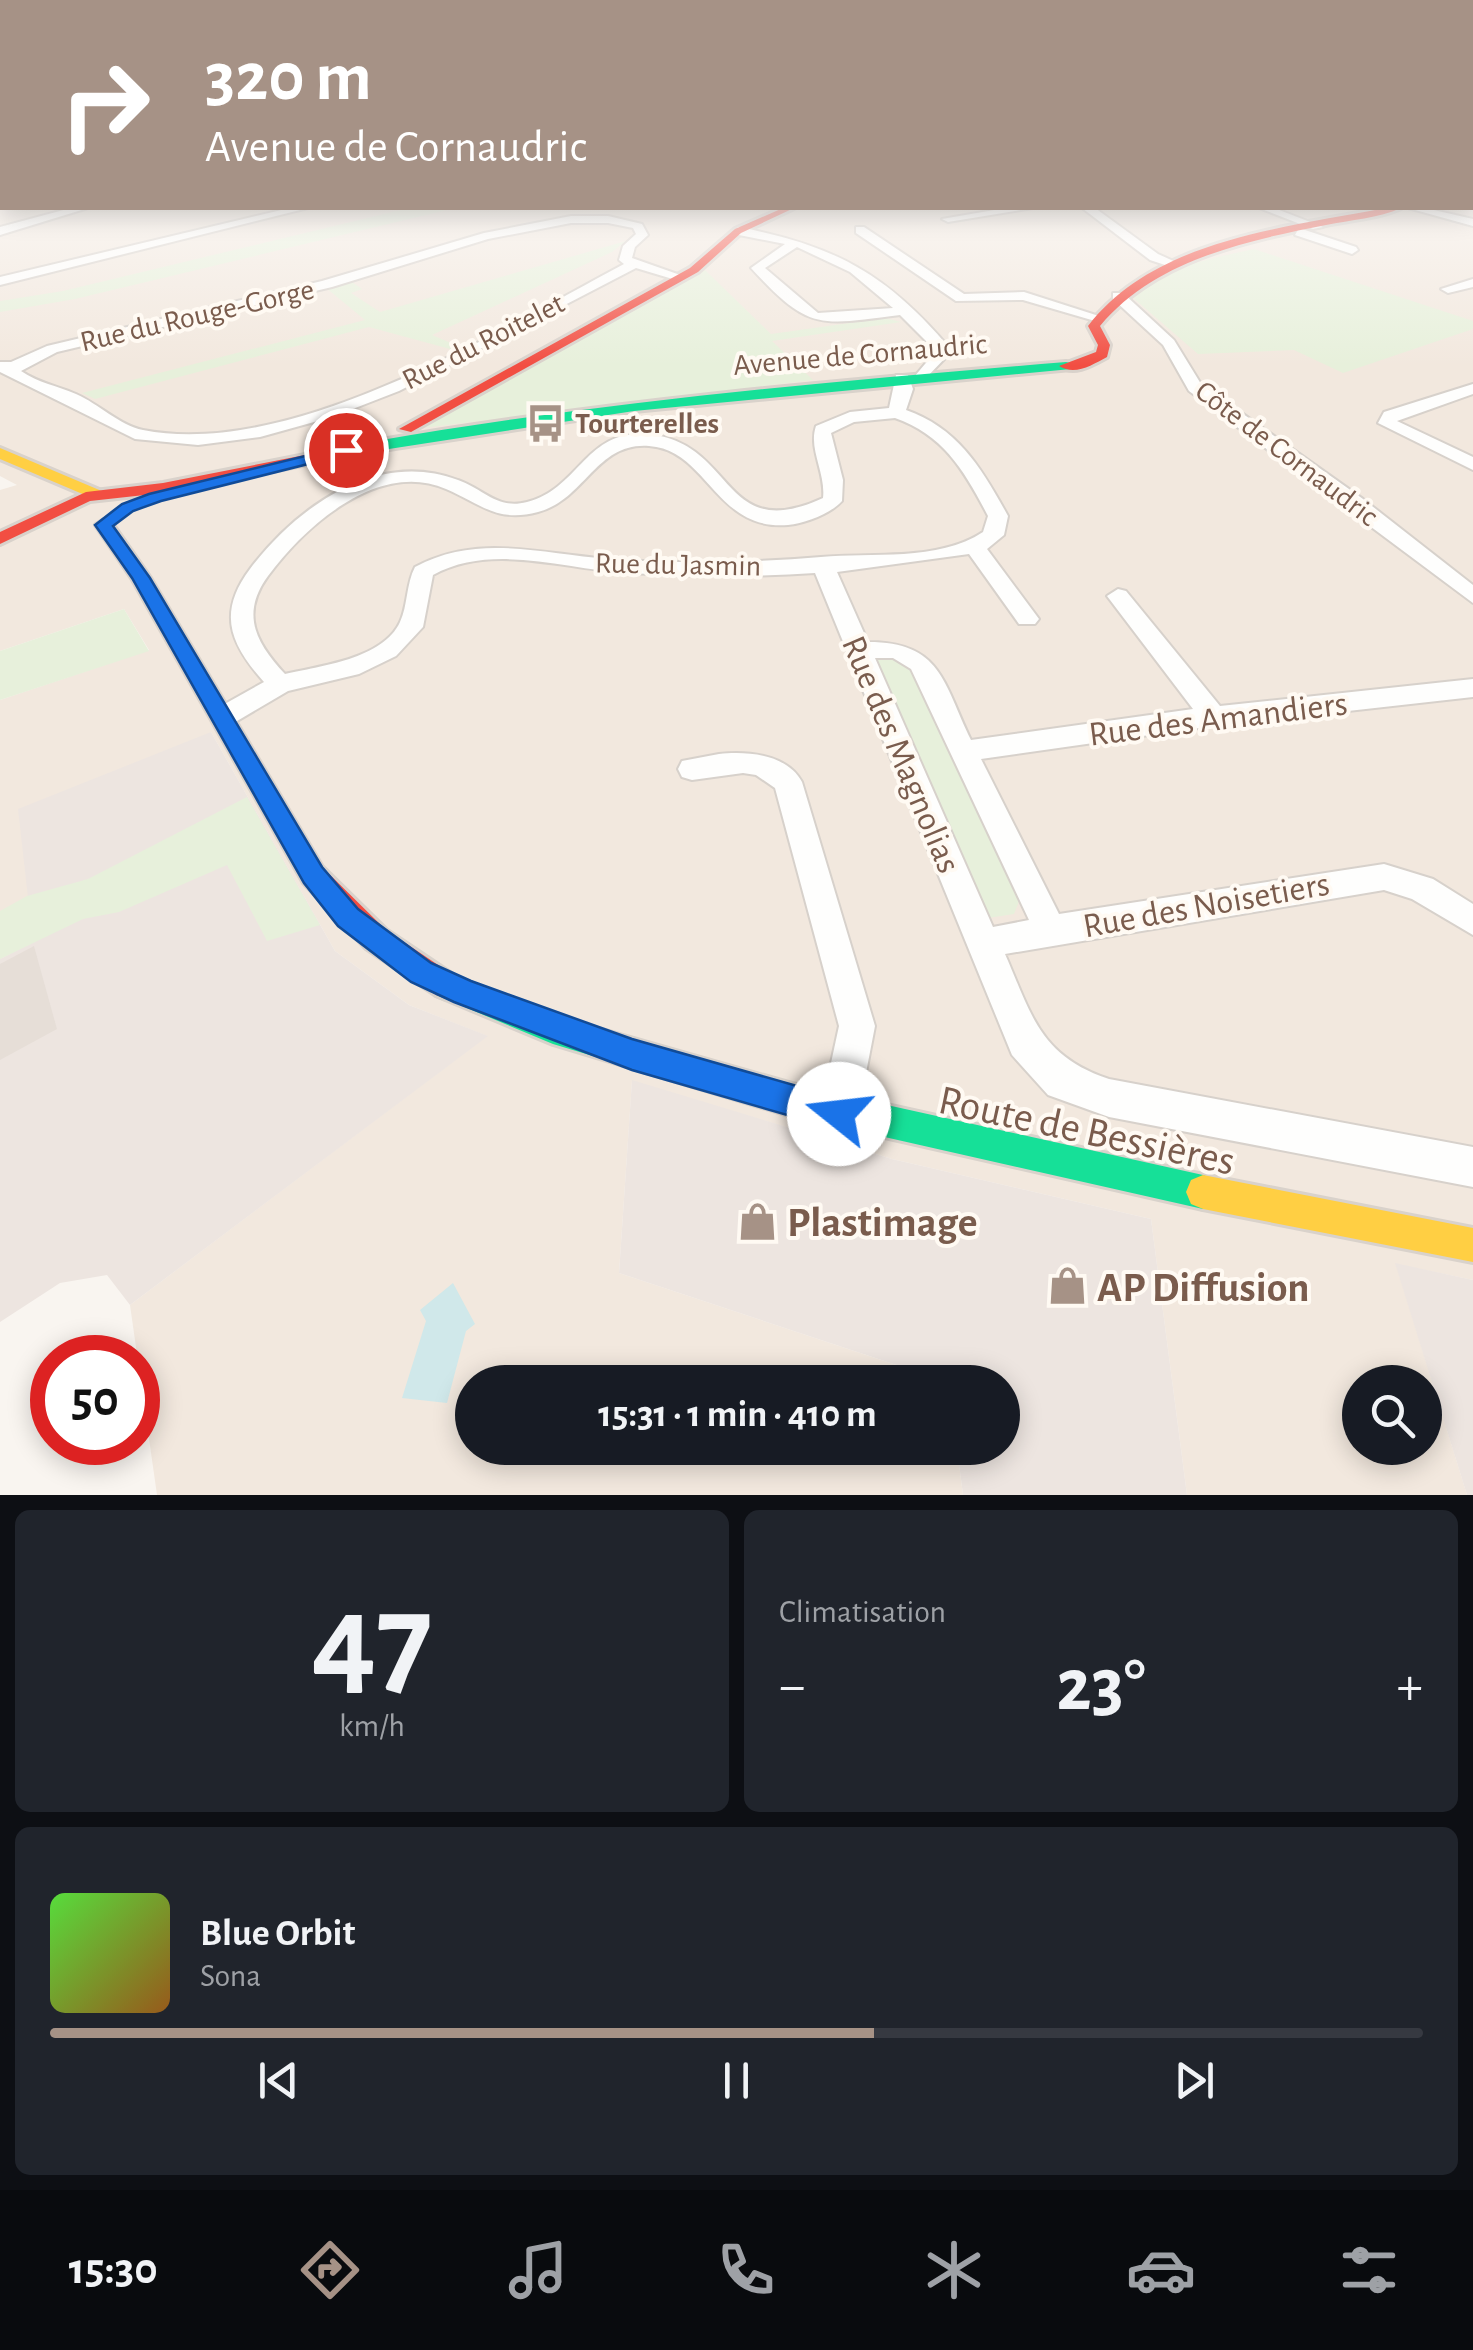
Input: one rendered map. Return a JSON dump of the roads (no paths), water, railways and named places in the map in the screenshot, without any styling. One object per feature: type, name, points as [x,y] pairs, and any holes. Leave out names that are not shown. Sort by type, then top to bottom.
[{"type":"street","points":[[0,281],[222,227]]},
{"type":"street","name":"Rue du Rouge-Gorge","points":[[7,367],[52,349],[326,284],[541,227]]},
{"type":"street","name":"Rue du Rouge-Gorge","points":[[631,265],[625,260],[630,246],[642,235],[638,227]]},
{"type":"street","points":[[387,442],[676,276],[694,270],[745,227]]},
{"type":"street","points":[[1113,227],[1131,242],[1174,264]]},
{"type":"street","points":[[1302,227],[1352,250]]},
{"type":"street","points":[[860,230],[961,298],[1024,296],[1095,317],[1141,278],[1174,264],[1321,227]]},
{"type":"street","points":[[738,230],[797,242],[860,270],[898,301],[901,312],[943,354],[994,372]]},
{"type":"street","points":[[630,246],[661,238]]},
{"type":"street","points":[[797,242],[757,268],[813,316],[840,321],[901,312]]},
{"type":"street","points":[[631,265],[676,276]]},
{"type":"street","name":"Rue du Roitelet","points":[[7,367],[21,379],[74,399],[142,436],[180,440],[231,435],[296,422],[366,399],[631,265]]},
{"type":"street","points":[[997,276],[1024,296]]},
{"type":"street","points":[[1448,289],[1473,282]]},
{"type":"street","name":"Côte de Cornaudric","points":[[1118,296],[1169,343],[1195,387],[1356,502],[1473,596]]},
{"type":"street","name":"Avenue de Cornaudric","points":[[0,542],[71,523],[114,499],[387,442],[518,421],[912,377],[1067,368],[1094,361],[1104,345],[1094,326],[1095,317]]},
{"type":"street","points":[[896,413],[912,377],[943,354]]},
{"type":"street","points":[[1473,390],[1390,416],[1387,423],[1473,464]]},
{"type":"street","points":[[280,684],[246,646],[238,625],[242,604],[252,582],[296,528],[341,496],[393,480],[433,478],[450,483],[480,506],[533,508],[566,494],[597,451],[616,442],[652,440],[688,450],[732,504],[754,515],[791,517],[816,511],[832,500],[836,482],[820,439],[822,430],[850,416],[896,413],[936,426],[982,485],[998,516],[998,528],[975,547],[1027,619]]},
{"type":"street","name":"Route de Bessières","points":[[0,453],[30,469],[114,499]]},
{"type":"street","name":"Route de Bessières","points":[[30,469],[60,497],[71,523],[141,578],[313,875],[348,917],[421,972],[533,1021],[839,1114],[1473,1246]]},
{"type":"street","points":[[71,523],[114,499]]},
{"type":"street","name":"Rue du Jasmin","points":[[223,717],[280,684],[350,668],[386,650],[411,627],[423,572],[441,559],[538,554],[624,567],[698,569],[822,564],[975,547]]},
{"type":"street","name":"Rue des Magnolias","points":[[822,564],[1025,1042],[1060,1082],[1109,1098],[1473,1167]]},
{"type":"street","points":[[1118,596],[1213,716]]},
{"type":"street","name":"Rue des Noisetiers","points":[[858,650],[898,650],[920,664],[1050,930],[1384,877],[1422,889],[1473,921]]},
{"type":"street","name":"Rue des Amandiers","points":[[964,751],[1213,716],[1473,688]]},
{"type":"street","points":[[692,770],[736,760],[771,767],[788,782],[857,1026],[839,1114]]},
{"type":"street","points":[[983,944],[1050,930]]},
{"type":"water","points":[[453,1283],[475,1324],[466,1331],[447,1403],[402,1398],[426,1321],[420,1310]]},
{"type":"place","name":"Tourterelles","points":[[545,423]]},
{"type":"place","name":"Plastimage","points":[[757,1221]]},
{"type":"place","name":"AP Diffusion","points":[[1067,1286]]}]
